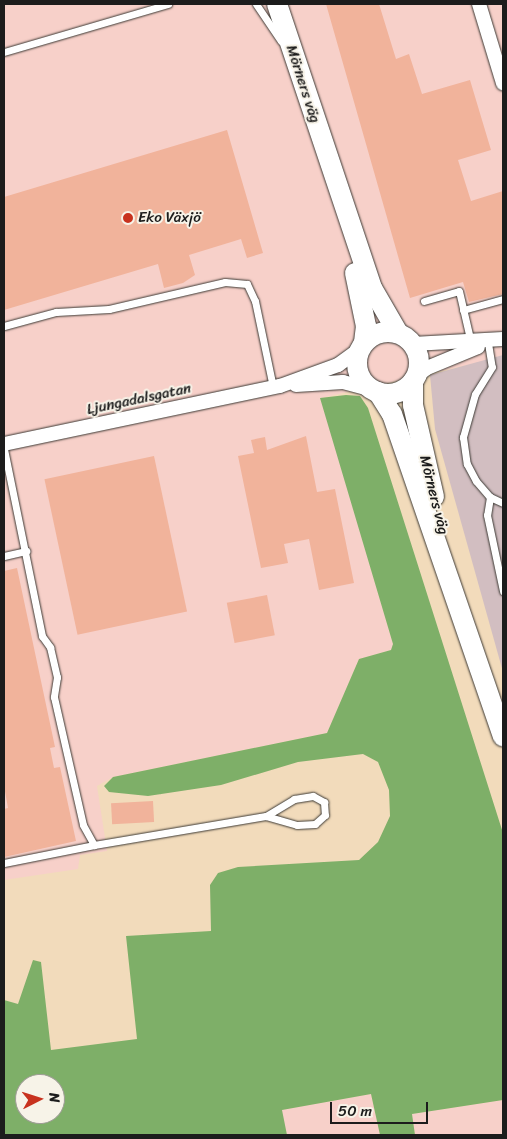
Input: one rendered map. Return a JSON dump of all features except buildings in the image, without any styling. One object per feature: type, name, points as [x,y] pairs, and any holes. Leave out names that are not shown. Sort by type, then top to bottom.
[{"type":"main road","name":"Mörners väg","points":[[277,4],[328,164],[374,294],[405,339]]},
{"type":"main road","name":"Mörners väg","points":[[328,164],[364,311],[362,345]]},
{"type":"main road","points":[[379,333],[405,339],[418,355],[414,380],[397,392],[375,391],[358,370],[362,345],[379,333]]},
{"type":"main road","name":"Mörners väg","points":[[414,380],[417,430],[462,608]]},
{"type":"main road","name":"Mörners väg","points":[[375,391],[392,414],[462,608],[503,736]]},
{"type":"street","points":[[479,4],[503,83]]},
{"type":"street","points":[[405,339],[471,344],[488,343]]},
{"type":"street","points":[[414,380],[427,368],[488,343],[503,339]]},
{"type":"street","name":"Ljungadalsgatan","points":[[276,387],[338,365],[362,345]]},
{"type":"street","name":"Ljungadalsgatan","points":[[4,444],[276,387],[342,382],[375,391]]},
{"type":"lane","points":[[4,52],[168,4]]},
{"type":"lane","points":[[256,4],[300,74]]},
{"type":"lane","points":[[4,326],[56,312],[109,309],[225,282],[246,284],[255,301],[276,387]]},
{"type":"lane","points":[[424,301],[459,291],[471,344]]},
{"type":"lane","points":[[464,310],[503,299]]},
{"type":"lane","points":[[488,343],[492,367],[474,394],[463,437],[467,464],[490,496],[503,503]]},
{"type":"lane","points":[[4,449],[42,636],[50,647],[57,677],[54,697],[83,825],[94,845]]},
{"type":"lane","points":[[490,496],[487,515],[503,591]]},
{"type":"lane","points":[[4,556],[26,551]]},
{"type":"lane","points":[[4,864],[94,845],[266,816],[294,799],[313,796],[324,802],[325,815],[315,824],[297,825],[266,816]]},
{"type":"shaded area","points":[[4,4],[503,4],[503,357],[321,398],[393,644],[391,650],[359,659],[327,733],[113,777],[97,786],[107,851],[80,855],[78,869],[4,880]]},
{"type":"shaded area","points":[[503,355],[503,672],[435,429],[430,375]]},
{"type":"shaded area","points":[[371,1094],[380,1135],[287,1135],[281,1110]]},
{"type":"shaded area","points":[[503,1100],[503,1135],[415,1135],[412,1114]]},
{"type":"green space","points":[[346,395],[360,396],[368,408],[503,833],[503,1100],[412,1114],[415,1135],[380,1135],[371,1094],[282,1110],[287,1135],[4,1135],[4,1000],[18,1004],[33,960],[41,962],[51,1050],[137,1039],[126,936],[211,931],[210,885],[218,873],[238,867],[359,860],[378,842],[390,816],[389,790],[378,762],[363,754],[298,762],[221,785],[148,796],[109,792],[104,786],[113,777],[327,733],[359,659],[391,650],[393,644],[320,398]]},
{"type":"place","name":"Eko Växjö","points":[[128,218]]}]
